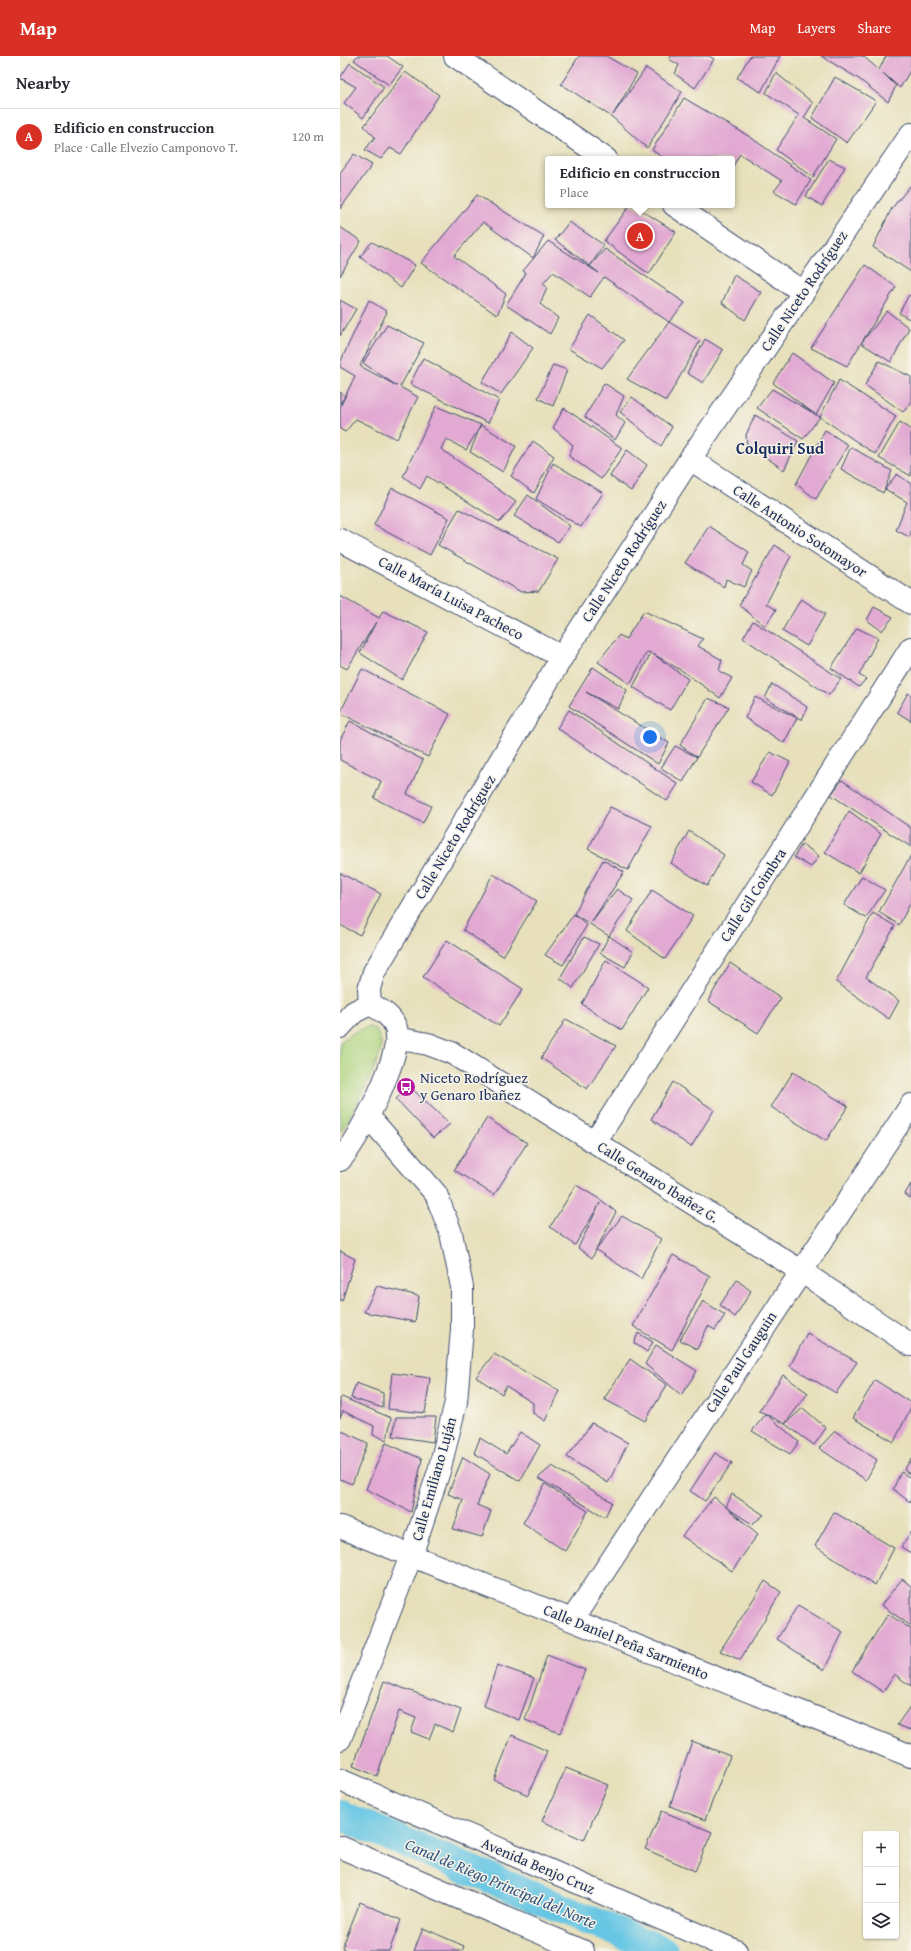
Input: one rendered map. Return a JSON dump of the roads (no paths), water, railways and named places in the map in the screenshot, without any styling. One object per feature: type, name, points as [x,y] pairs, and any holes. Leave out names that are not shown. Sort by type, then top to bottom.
[{"type":"street","points":[[455,56],[602,156]]},
{"type":"street","name":"Calle Niceto Rodríguez","points":[[370,1004],[369,989],[374,972],[562,657],[690,459],[911,134]]},
{"type":"street","points":[[678,208],[803,292]]},
{"type":"street","name":"Calle Antonio Sotomayor","points":[[690,459],[911,603]]},
{"type":"street","name":"Calle María Luisa Pacheco","points":[[340,540],[562,657]]},
{"type":"street","name":"Calle Gil Coimbra","points":[[595,1142],[911,648]]},
{"type":"street","points":[[340,1027],[354,1012],[370,1004],[386,1012],[396,1029],[396,1038],[391,1065],[357,1138],[340,1160]]},
{"type":"street","name":"Calle Genaro Ibañez G.","points":[[396,1038],[428,1044],[452,1053],[801,1271],[911,1346]]},
{"type":"street","name":"Calle Paul Gauguin","points":[[572,1620],[911,1105]]},
{"type":"street","name":"Calle Emiliano Luján","points":[[340,1739],[411,1556],[439,1471],[456,1402],[462,1329],[462,1287],[451,1232],[436,1194],[368,1116]]},
{"type":"street","name":"Calle Daniel Peña Sarmiento","points":[[340,1527],[911,1756]]},
{"type":"street","name":"Avenida Benjo Cruz","points":[[340,1780],[736,1951]]},
{"type":"street","points":[[340,1847],[583,1951]]},
{"type":"waterway","name":"Canal de Riego Principal del Norte","points":[[340,1815],[663,1951]]},
{"type":"place","name":"Edificio en construccion","points":[[640,236]]},
{"type":"place","name":"Niceto Rodríguez y Genaro Ibañez","points":[[406,1087]]},
{"type":"district","name":"Colquiri Sud","points":[[780,448]]}]
